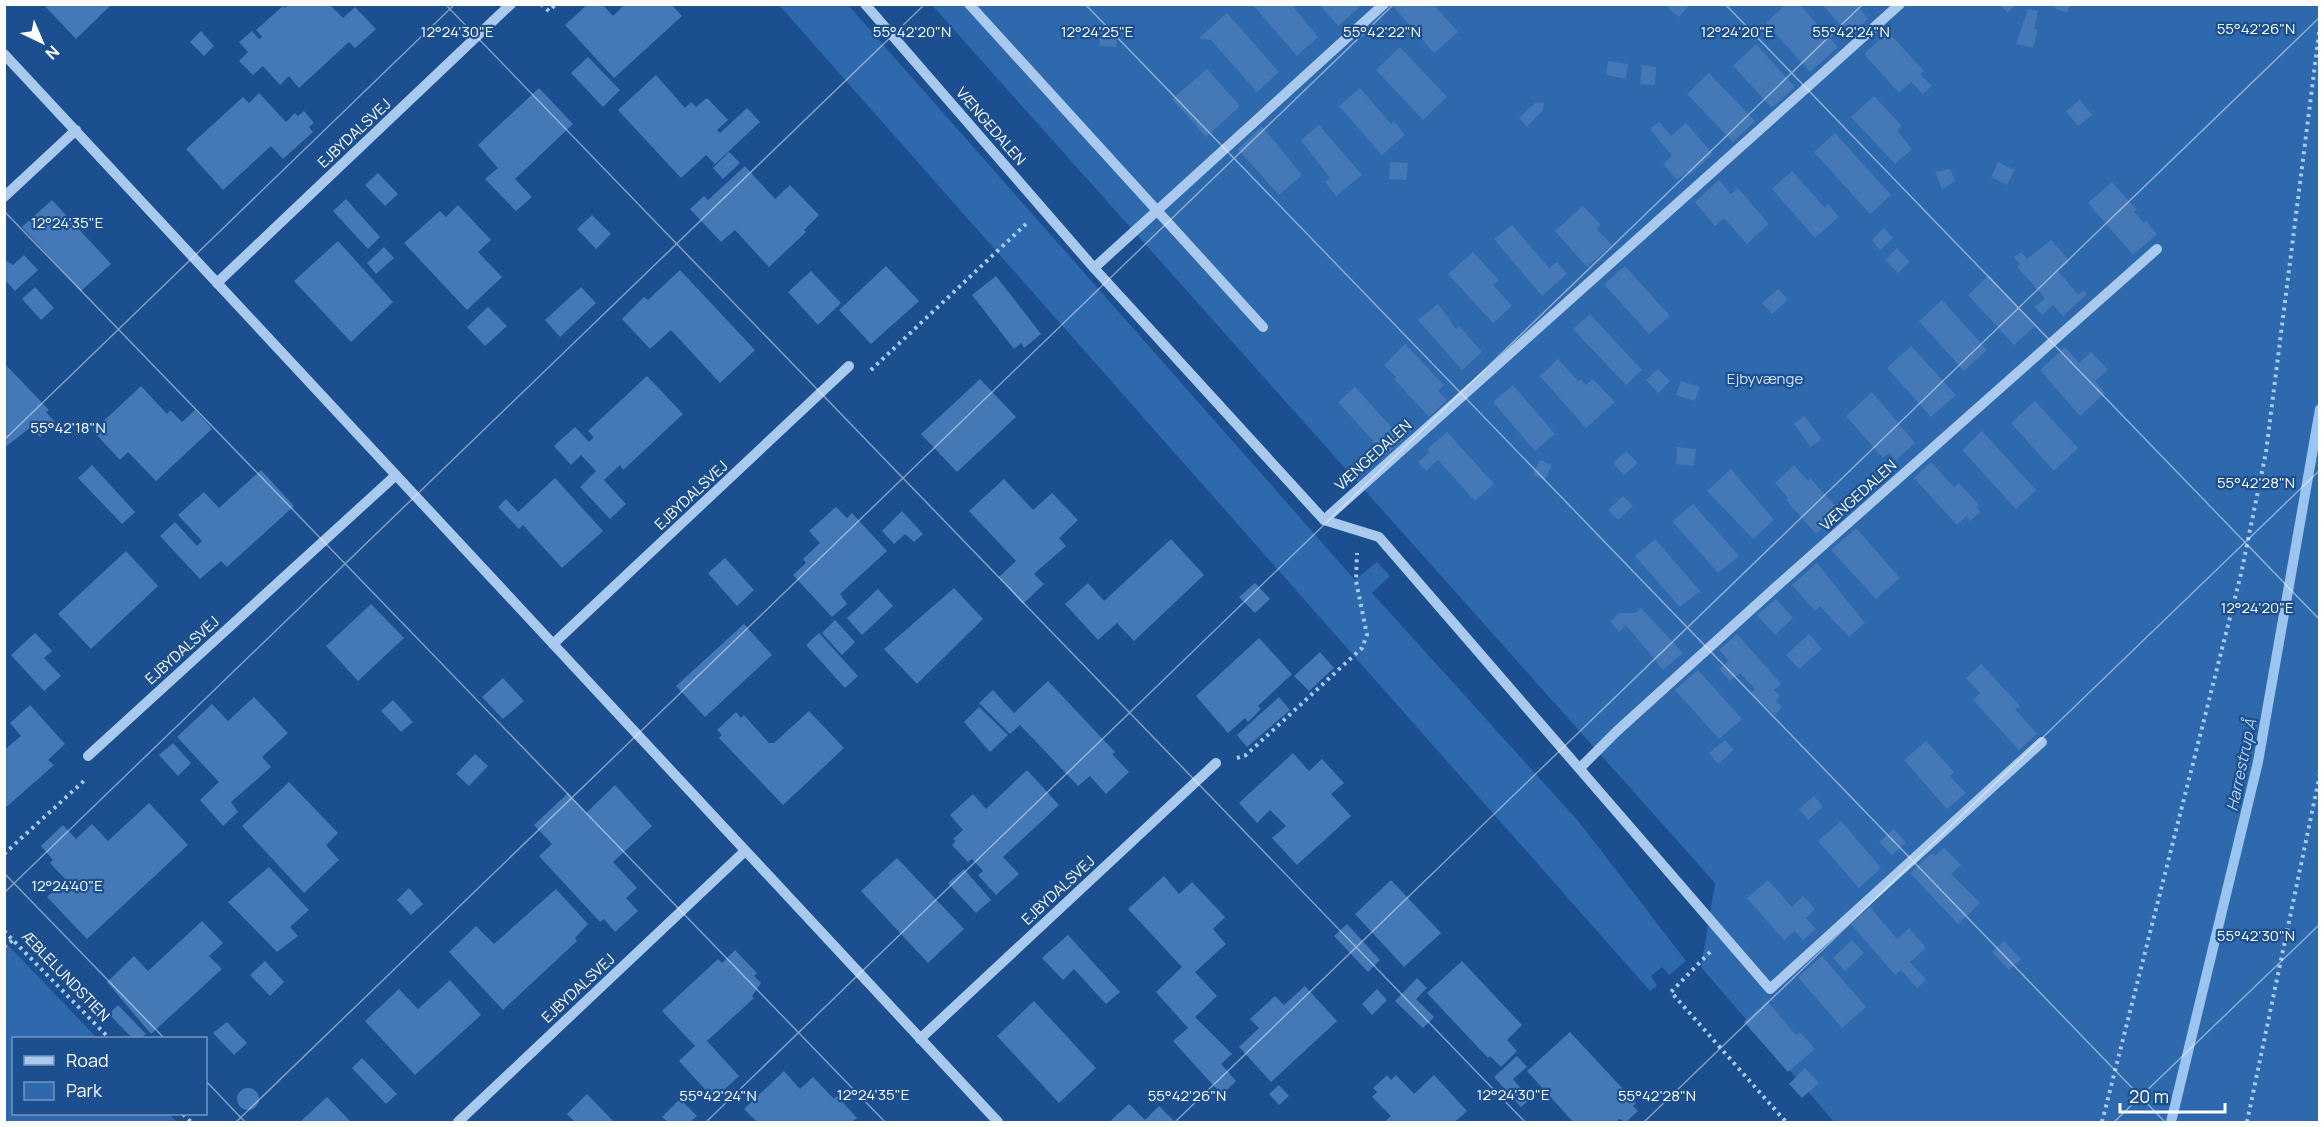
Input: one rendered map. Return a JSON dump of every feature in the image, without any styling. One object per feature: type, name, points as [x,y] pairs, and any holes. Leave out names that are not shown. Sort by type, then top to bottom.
[{"type":"street","name":"EJBYDALSVEJ","points":[[217,283],[511,4]]},
{"type":"street","name":"VÆNGEDALEN","points":[[865,4],[1094,268],[1323,519],[1379,537],[1581,767],[1770,989],[2042,742]]},
{"type":"street","points":[[969,4],[1263,327]]},
{"type":"street","points":[[1094,268],[1384,4]]},
{"type":"street","name":"VÆNGEDALEN","points":[[1323,519],[1900,4]]},
{"type":"street","points":[[4,54],[998,1122]]},
{"type":"street","points":[[4,197],[76,130]]},
{"type":"street","name":"VÆNGEDALEN","points":[[1581,767],[1767,595],[2157,249]]},
{"type":"street","name":"EJBYDALSVEJ","points":[[553,644],[849,366]]},
{"type":"street","name":"EJBYDALSVEJ","points":[[88,756],[396,475]]},
{"type":"street","name":"EJBYDALSVEJ","points":[[920,1039],[1216,763]]},
{"type":"street","name":"EJBYDALSVEJ","points":[[458,1122],[745,851]]},
{"type":"path","points":[[541,4],[549,11],[556,4]]},
{"type":"path","points":[[2102,1122],[2241,574],[2266,452],[2319,25]]},
{"type":"path","points":[[849,366],[873,371],[1042,208]]},
{"type":"path","points":[[1216,763],[1246,756],[1362,648],[1367,635],[1356,581],[1357,530]]},
{"type":"path","points":[[4,854],[91,775],[88,756]]},
{"type":"path","points":[[2247,1122],[2319,774]]},
{"type":"path","name":"ÆBLELUNDSTIEN","points":[[4,931],[108,1037]]},
{"type":"path","points":[[1725,937],[1671,992],[1786,1122]]},
{"type":"path","points":[[4,947],[14,940]]},
{"type":"green space","points":[[779,5],[848,5],[1355,580],[1377,562],[1390,576],[1372,593],[1579,822],[1686,961],[1669,975],[1662,967],[1651,976],[1657,986],[1650,991]]},
{"type":"green space","name":"Ejbyvænge","points":[[932,5],[2319,5],[2319,1122],[1834,1122],[1701,967],[1715,883]]},
{"type":"green space","points":[[5,942],[96,1037],[12,1037],[12,1115],[170,1115],[177,1122],[5,1122]]},
{"type":"building","points":[[43,4],[112,4],[76,39]]},
{"type":"building","points":[[288,4],[329,4],[343,18],[355,7],[376,29],[355,48],[349,42],[299,88],[289,76],[280,85],[263,66],[253,75],[239,61],[248,52],[239,42],[252,31],[259,39],[262,37],[256,30]]},
{"type":"building","points":[[588,4],[602,4],[613,16],[625,4],[671,4],[682,16],[614,78],[565,25]]},
{"type":"building","points":[[1252,4],[1291,4],[1318,37],[1297,56]]},
{"type":"building","points":[[1319,4],[1363,4],[1338,26]]},
{"type":"building","points":[[1391,4],[1433,4],[1458,32],[1434,53]]},
{"type":"building","points":[[1671,4],[1690,4],[1679,17],[1668,8]]},
{"type":"building","points":[[1786,4],[1799,4],[1838,47],[1810,72],[1766,23]]},
{"type":"building","points":[[1822,4],[1856,4],[1868,19],[1850,36]]},
{"type":"building","points":[[1998,4],[2016,4],[2008,12]]},
{"type":"building","points":[[2056,4],[2070,4],[2067,13],[2054,8]]},
{"type":"building","points":[[2028,9],[2038,11],[2034,29],[2038,30],[2033,48],[2016,44]]},
{"type":"building","points":[[1227,13],[1279,72],[1257,92],[1211,40],[1199,38]]},
{"type":"building","points":[[201,31],[214,46],[204,56],[190,42]]},
{"type":"building","points":[[1101,32],[1117,34],[1116,47],[1099,46]]},
{"type":"building","points":[[1888,32],[1924,71],[1920,74],[1932,86],[1923,94],[1911,82],[1899,93],[1864,54]]},
{"type":"building","points":[[1756,44],[1795,87],[1772,108],[1733,66]]},
{"type":"building","points":[[1400,47],[1447,97],[1423,120],[1376,70]]},
{"type":"building","points":[[588,57],[620,90],[603,107],[571,73]]},
{"type":"building","points":[[1608,61],[1628,64],[1626,79],[1606,75]]},
{"type":"building","points":[[1642,65],[1656,67],[1655,85],[1640,84]]},
{"type":"building","points":[[1207,69],[1240,106],[1206,137],[1172,99]]},
{"type":"building","points":[[1709,73],[1755,121],[1733,142],[1687,94]]},
{"type":"building","points":[[656,75],[685,108],[691,102],[696,107],[707,98],[728,120],[717,130],[720,133],[747,108],[760,122],[715,164],[706,155],[681,178],[618,110]]},
{"type":"building","points":[[539,88],[573,124],[515,179],[532,197],[516,211],[485,179],[498,168],[478,145]]},
{"type":"building","points":[[1360,88],[1391,124],[1394,121],[1405,135],[1382,155],[1339,106]]},
{"type":"building","points":[[259,93],[286,122],[295,113],[298,116],[304,111],[314,123],[309,127],[313,132],[283,159],[271,146],[223,190],[186,149],[243,97],[249,103]]},
{"type":"building","points":[[1874,96],[1902,126],[1897,131],[1912,149],[1895,164],[1851,117]]},
{"type":"building","points":[[2080,100],[2092,115],[2078,126],[2066,111]]},
{"type":"building","points":[[1535,103],[1544,103],[1543,110],[1527,127],[1519,118]]},
{"type":"building","points":[[1659,122],[1671,136],[1686,123],[1713,154],[1689,175],[1686,172],[1677,180],[1663,164],[1672,156],[1650,129]]},
{"type":"building","points":[[1319,125],[1362,175],[1336,196],[1325,182],[1330,178],[1301,140]]},
{"type":"building","points":[[1262,126],[1302,175],[1279,195],[1238,149]]},
{"type":"building","points":[[1835,133],[1891,195],[1870,214],[1814,152]]},
{"type":"building","points":[[729,152],[740,163],[723,179],[713,168]]},
{"type":"building","points":[[1390,162],[1408,163],[1406,180],[1389,179]]},
{"type":"building","points":[[1998,162],[2015,170],[2007,185],[1991,177]]},
{"type":"building","points":[[745,166],[775,199],[790,185],[819,215],[804,230],[806,232],[769,267],[735,230],[721,242],[690,209],[704,196],[708,200]]},
{"type":"building","points":[[1950,169],[1955,181],[1942,189],[1935,172]]},
{"type":"building","points":[[1792,171],[1825,208],[1828,204],[1839,217],[1815,238],[1772,189]]},
{"type":"building","points":[[378,173],[398,194],[385,206],[365,185]]},
{"type":"building","points":[[1719,180],[1731,194],[1738,188],[1769,224],[1747,244],[1724,218],[1715,226],[1695,202]]},
{"type":"building","points":[[2112,182],[2137,210],[2134,212],[2157,234],[2133,255],[2088,203]]},
{"type":"building","points":[[346,199],[380,237],[368,249],[333,211]]},
{"type":"building","points":[[52,200],[111,264],[81,291],[22,227]]},
{"type":"building","points":[[458,205],[491,240],[478,252],[502,277],[467,310],[404,243],[440,211],[446,217]]},
{"type":"building","points":[[1583,206],[1601,225],[1596,228],[1612,245],[1587,267],[1555,231]]},
{"type":"building","points":[[592,215],[611,234],[596,249],[577,229]]},
{"type":"building","points":[[1512,225],[1549,268],[1557,262],[1567,274],[1542,296],[1494,239]]},
{"type":"building","points":[[1884,228],[1893,238],[1880,250],[1872,240]]},
{"type":"building","points":[[2051,240],[2070,261],[2058,271],[2078,295],[2084,290],[2087,294],[2063,316],[2053,305],[2042,315],[2035,307],[2045,298],[2017,267],[2020,264],[2014,257],[2021,252],[2027,259]]},
{"type":"building","points":[[338,241],[393,302],[351,342],[294,281]]},
{"type":"building","points":[[384,247],[394,258],[376,274],[367,263]]},
{"type":"building","points":[[1897,248],[1910,262],[1898,273],[1885,260]]},
{"type":"building","points":[[1473,252],[1499,280],[1493,285],[1512,306],[1493,323],[1448,274]]},
{"type":"building","points":[[24,255],[38,270],[15,291],[4,279],[4,259],[13,265]]},
{"type":"building","points":[[886,266],[919,301],[871,344],[839,310]]},
{"type":"building","points":[[1625,266],[1670,316],[1649,334],[1604,284]]},
{"type":"building","points":[[680,270],[755,350],[720,383],[671,330],[650,349],[622,319],[644,297],[648,300]]},
{"type":"building","points":[[811,271],[841,303],[818,325],[788,292]]},
{"type":"building","points":[[1989,275],[2035,326],[2014,345],[1968,295]]},
{"type":"building","points":[[996,276],[1041,334],[1024,348],[1021,343],[1014,349],[972,295]]},
{"type":"building","points":[[35,287],[54,308],[41,320],[22,299]]},
{"type":"building","points":[[581,287],[596,303],[560,337],[545,320]]},
{"type":"building","points":[[1778,289],[1788,300],[1772,314],[1762,303]]},
{"type":"building","points":[[1942,300],[1987,350],[1964,371],[1919,321]]},
{"type":"building","points":[[1438,304],[1456,329],[1459,326],[1482,352],[1462,370],[1418,320]]},
{"type":"building","points":[[488,307],[507,326],[485,346],[467,327]]},
{"type":"building","points":[[1590,314],[1642,370],[1626,385],[1573,329]]},
{"type":"building","points":[[1405,344],[1444,385],[1438,391],[1447,400],[1429,417],[1384,365]]},
{"type":"building","points":[[1911,346],[1956,395],[1931,417],[1887,368]]},
{"type":"building","points":[[2065,347],[2079,363],[2091,352],[2108,370],[2095,381],[2105,393],[2080,416],[2040,370]]},
{"type":"building","points":[[1558,359],[1578,381],[1581,379],[1586,385],[1593,379],[1615,402],[1586,428],[1540,376]]},
{"type":"building","points":[[4,363],[49,410],[46,412],[55,422],[40,437],[31,427],[4,448]]},
{"type":"building","points":[[1658,369],[1670,381],[1658,393],[1646,380]]},
{"type":"building","points":[[647,376],[683,414],[623,470],[620,465],[604,480],[626,504],[610,519],[580,487],[596,471],[581,455],[571,465],[554,446],[575,427],[589,442],[594,437],[588,431]]},
{"type":"building","points":[[980,379],[1016,417],[957,472],[921,434]]},
{"type":"building","points":[[1681,381],[1700,387],[1695,401],[1676,395]]},
{"type":"building","points":[[1513,385],[1555,434],[1535,451],[1493,402]]},
{"type":"building","points":[[141,386],[167,414],[170,410],[182,422],[195,410],[212,429],[156,481],[128,452],[120,460],[93,431]]},
{"type":"building","points":[[1355,387],[1403,440],[1386,455],[1338,402]]},
{"type":"building","points":[[1872,392],[1915,443],[1896,460],[1889,453],[1883,458],[1846,416]]},
{"type":"building","points":[[2035,401],[2078,448],[2054,471],[2011,423]]},
{"type":"building","points":[[1804,416],[1822,439],[1811,447],[1794,424]]},
{"type":"building","points":[[1982,431],[2036,490],[2016,509],[1962,450]]},
{"type":"building","points":[[1447,432],[1494,484],[1475,501],[1438,460],[1426,471],[1418,462],[1430,452],[1427,449]]},
{"type":"building","points":[[1677,447],[1696,449],[1694,466],[1676,464]]},
{"type":"building","points":[[1626,451],[1638,463],[1624,475],[1613,463]]},
{"type":"building","points":[[1540,460],[1552,465],[1545,480],[1533,475]]},
{"type":"building","points":[[1931,462],[1954,487],[1959,483],[1979,505],[1976,507],[1980,512],[1970,521],[1966,516],[1957,525],[1914,478]]},
{"type":"building","points":[[92,465],[135,512],[122,524],[78,478]]},
{"type":"building","points":[[1794,465],[1808,481],[1810,478],[1841,512],[1816,534],[1786,500],[1788,498],[1775,483]]},
{"type":"building","points":[[1731,469],[1774,520],[1753,539],[1707,491]]},
{"type":"building","points":[[261,470],[294,506],[227,567],[221,561],[200,579],[160,536],[175,522],[197,546],[202,541],[178,515],[204,492],[219,508]]},
{"type":"building","points":[[555,478],[603,531],[562,568],[523,525],[519,529],[498,507],[506,499],[518,512]]},
{"type":"building","points":[[1004,479],[1033,510],[1052,493],[1078,520],[1059,538],[1066,546],[1034,574],[1044,584],[1023,604],[999,577],[1016,561],[969,511]]},
{"type":"building","points":[[1623,496],[1633,506],[1618,520],[1608,510]]},
{"type":"building","points":[[1693,504],[1739,556],[1718,573],[1672,521]]},
{"type":"building","points":[[836,507],[847,518],[852,513],[887,551],[840,594],[847,604],[832,617],[793,575],[806,563],[803,559],[820,543],[809,531]]},
{"type":"building","points":[[902,511],[923,534],[914,542],[905,534],[894,544],[882,531]]},
{"type":"building","points":[[1856,528],[1900,578],[1876,599],[1831,550]]},
{"type":"building","points":[[1171,539],[1204,575],[1134,641],[1117,623],[1098,640],[1065,604],[1088,583],[1104,601]]},
{"type":"building","points":[[1655,539],[1700,591],[1680,607],[1635,556]]},
{"type":"building","points":[[126,551],[158,586],[91,649],[58,614]]},
{"type":"building","points":[[725,558],[754,590],[737,606],[708,573]]},
{"type":"building","points":[[1817,563],[1865,623],[1849,637],[1820,606],[1815,611],[1792,585]]},
{"type":"building","points":[[1255,583],[1270,599],[1255,613],[1239,597]]},
{"type":"building","points":[[954,588],[983,619],[917,684],[884,649]]},
{"type":"building","points":[[878,589],[893,606],[862,635],[847,618]]},
{"type":"building","points":[[1776,599],[1793,618],[1775,635],[1757,615]]},
{"type":"building","points":[[371,604],[404,638],[358,681],[326,646]]},
{"type":"building","points":[[1641,608],[1683,653],[1663,670],[1626,625],[1619,632],[1610,621],[1620,613],[1635,613]]},
{"type":"building","points":[[835,620],[855,642],[842,655],[822,633]]},
{"type":"building","points":[[744,624],[772,655],[705,717],[676,686]]},
{"type":"building","points":[[35,633],[52,651],[44,658],[61,676],[44,691],[11,655]]},
{"type":"building","points":[[819,633],[858,676],[845,688],[806,645]]},
{"type":"building","points":[[1737,634],[1781,684],[1774,690],[1780,696],[1776,700],[1782,707],[1775,715],[1751,693],[1755,689],[1740,673],[1730,681],[1719,669],[1729,661],[1719,650]]},
{"type":"building","points":[[1809,634],[1822,649],[1799,669],[1786,655]]},
{"type":"building","points":[[1259,638],[1292,674],[1258,706],[1261,709],[1248,722],[1245,718],[1228,733],[1196,696]]},
{"type":"building","points":[[1320,652],[1334,668],[1309,691],[1294,676]]},
{"type":"building","points":[[1981,664],[2020,706],[2015,709],[2037,734],[2019,750],[1973,700],[1980,693],[1966,678]]},
{"type":"building","points":[[1698,670],[1742,719],[1719,739],[1675,690]]},
{"type":"building","points":[[503,678],[524,701],[503,719],[482,697]]},
{"type":"building","points":[[1048,681],[1115,752],[1112,754],[1129,772],[1106,794],[1090,776],[1078,786],[1020,725],[1010,734],[979,703],[993,690],[1014,713]]},
{"type":"building","points":[[254,697],[288,733],[262,757],[271,767],[231,802],[238,812],[223,826],[200,800],[219,782],[177,737],[212,704],[228,721]]},
{"type":"building","points":[[1279,697],[1290,710],[1247,747],[1237,735]]},
{"type":"building","points":[[393,700],[413,722],[401,732],[381,711]]},
{"type":"building","points":[[30,705],[65,744],[48,760],[54,765],[4,809],[4,750],[21,736],[10,723]]},
{"type":"building","points":[[979,707],[1008,735],[990,752],[964,722]]},
{"type":"building","points":[[809,711],[844,748],[783,805],[719,738],[722,735],[717,730],[736,712],[741,718],[744,715],[769,743],[774,743]]},
{"type":"building","points":[[1725,740],[1734,750],[1718,764],[1709,753]]},
{"type":"building","points":[[1926,741],[1954,772],[1950,776],[1966,793],[1947,809],[1904,760]]},
{"type":"building","points":[[173,743],[191,763],[178,776],[159,755]]},
{"type":"building","points":[[1293,753],[1309,771],[1322,759],[1344,783],[1331,794],[1351,816],[1297,865],[1272,838],[1286,826],[1270,810],[1257,823],[1239,803]]},
{"type":"building","points":[[475,754],[488,766],[469,786],[456,774]]},
{"type":"building","points":[[1027,770],[1059,805],[1003,857],[1019,874],[996,895],[978,875],[983,871],[972,859],[968,862],[952,845],[956,841],[953,839],[963,830],[950,815],[973,794],[986,809]]},
{"type":"building","points":[[289,782],[338,833],[326,845],[339,860],[304,893],[242,826]]},
{"type":"building","points":[[615,785],[652,826],[613,862],[637,888],[626,898],[638,911],[615,932],[604,919],[600,922],[539,856],[552,844],[534,825],[568,793],[586,813]]},
{"type":"building","points":[[1814,796],[1823,807],[1808,820],[1799,809]]},
{"type":"building","points":[[149,803],[188,845],[87,939],[47,897],[66,880],[50,863],[53,860],[41,846],[63,825],[76,839],[92,824],[108,841]]},
{"type":"building","points":[[1841,821],[1881,868],[1859,888],[1818,841]]},
{"type":"building","points":[[1894,829],[1906,843],[1892,855],[1879,842]]},
{"type":"building","points":[[1944,848],[1961,865],[1951,874],[1980,903],[1958,924],[1910,873],[1932,853],[1935,856]]},
{"type":"building","points":[[897,858],[964,929],[928,963],[861,891]]},
{"type":"building","points":[[269,867],[309,910],[290,927],[298,936],[277,952],[228,902]]},
{"type":"building","points":[[964,869],[991,900],[976,913],[948,883]]},
{"type":"building","points":[[1164,876],[1179,894],[1192,882],[1225,917],[1213,929],[1226,944],[1195,972],[1217,996],[1195,1017],[1232,1054],[1221,1064],[1236,1081],[1222,1095],[1173,1041],[1188,1028],[1156,992],[1182,967],[1128,909]]},
{"type":"building","points":[[1391,880],[1441,933],[1404,967],[1355,914]]},
{"type":"building","points":[[1768,880],[1792,907],[1803,896],[1815,909],[1806,918],[1816,929],[1803,940],[1795,931],[1784,940],[1747,898]]},
{"type":"building","points":[[409,888],[423,904],[411,915],[397,900]]},
{"type":"building","points":[[556,889],[588,924],[575,938],[577,941],[503,1010],[449,952],[476,926],[494,944]]},
{"type":"building","points":[[1870,907],[1897,939],[1909,928],[1926,948],[1910,962],[1926,980],[1917,988],[1901,970],[1895,975],[1851,924]]},
{"type":"building","points":[[202,921],[223,943],[209,956],[222,969],[151,1034],[107,982],[134,956],[148,971]]},
{"type":"building","points":[[1347,924],[1380,960],[1368,972],[1334,936]]},
{"type":"building","points":[[1068,935],[1120,992],[1106,1004],[1074,969],[1063,980],[1042,958]]},
{"type":"building","points":[[1852,940],[1864,953],[1845,971],[1833,958]]},
{"type":"building","points":[[2004,941],[2021,959],[2009,970],[1992,952]]},
{"type":"building","points":[[735,950],[757,973],[754,976],[761,983],[752,996],[754,998],[707,1041],[739,1076],[714,1099],[679,1061],[695,1046],[662,1011],[718,959],[722,963]]},
{"type":"building","points":[[1822,956],[1866,1007],[1842,1028],[1798,977]]},
{"type":"building","points":[[265,961],[284,982],[270,996],[250,975]]},
{"type":"building","points":[[1462,961],[1522,1025],[1507,1040],[1517,1051],[1501,1067],[1490,1056],[1488,1058],[1427,993]]},
{"type":"building","points":[[1417,978],[1427,988],[1416,999],[1434,1017],[1423,1028],[1395,1001]]},
{"type":"building","points":[[450,980],[481,1015],[415,1075],[365,1021],[399,989],[418,1009]]},
{"type":"building","points":[[1305,986],[1337,1021],[1271,1082],[1239,1047],[1259,1028],[1250,1019],[1275,996],[1284,1005]]},
{"type":"building","points":[[1377,989],[1387,1000],[1372,1015],[1362,1004]]},
{"type":"building","points":[[1034,1001],[1096,1068],[1059,1103],[997,1036]]},
{"type":"building","points":[[1767,1001],[1796,1035],[1800,1032],[1815,1049],[1788,1072],[1744,1022]]},
{"type":"building","points":[[118,1005],[146,1034],[142,1037],[131,1037],[109,1014]]},
{"type":"building","points":[[227,1022],[247,1043],[234,1055],[213,1033]]},
{"type":"building","points":[[1570,1032],[1636,1103],[1633,1106],[1638,1111],[1626,1122],[1619,1119],[1616,1122],[1573,1122],[1527,1071]]},
{"type":"building","points":[[1517,1056],[1527,1067],[1513,1079],[1530,1099],[1521,1107],[1494,1077]]},
{"type":"building","points":[[362,1058],[397,1094],[386,1104],[352,1068]]},
{"type":"building","points":[[1805,1068],[1819,1083],[1802,1098],[1789,1084]]},
{"type":"building","points":[[784,1071],[800,1089],[813,1077],[834,1099],[837,1096],[857,1118],[852,1122],[757,1122],[744,1109]]},
{"type":"building","points":[[1387,1075],[1391,1080],[1396,1075],[1414,1094],[1434,1075],[1467,1111],[1455,1122],[1384,1122],[1391,1116],[1372,1097],[1377,1092],[1373,1088]]},
{"type":"building","points":[[1279,1085],[1289,1096],[1279,1105],[1269,1094]]},
{"type":"building","points":[[248,1088],[256,1091],[259,1099],[256,1107],[248,1110],[240,1107],[237,1099],[240,1091]]},
{"type":"building","points":[[587,1094],[614,1122],[575,1122],[567,1114]]},
{"type":"building","points":[[327,1097],[351,1122],[300,1122]]},
{"type":"building","points":[[680,1099],[697,1116],[690,1122],[668,1122],[662,1117]]},
{"type":"building","points":[[1129,1104],[1145,1120],[1159,1106],[1175,1122],[1109,1122]]},
{"type":"waterway","name":"Harrestrup Å","points":[[2171,1122],[2258,762],[2320,409]]}]
